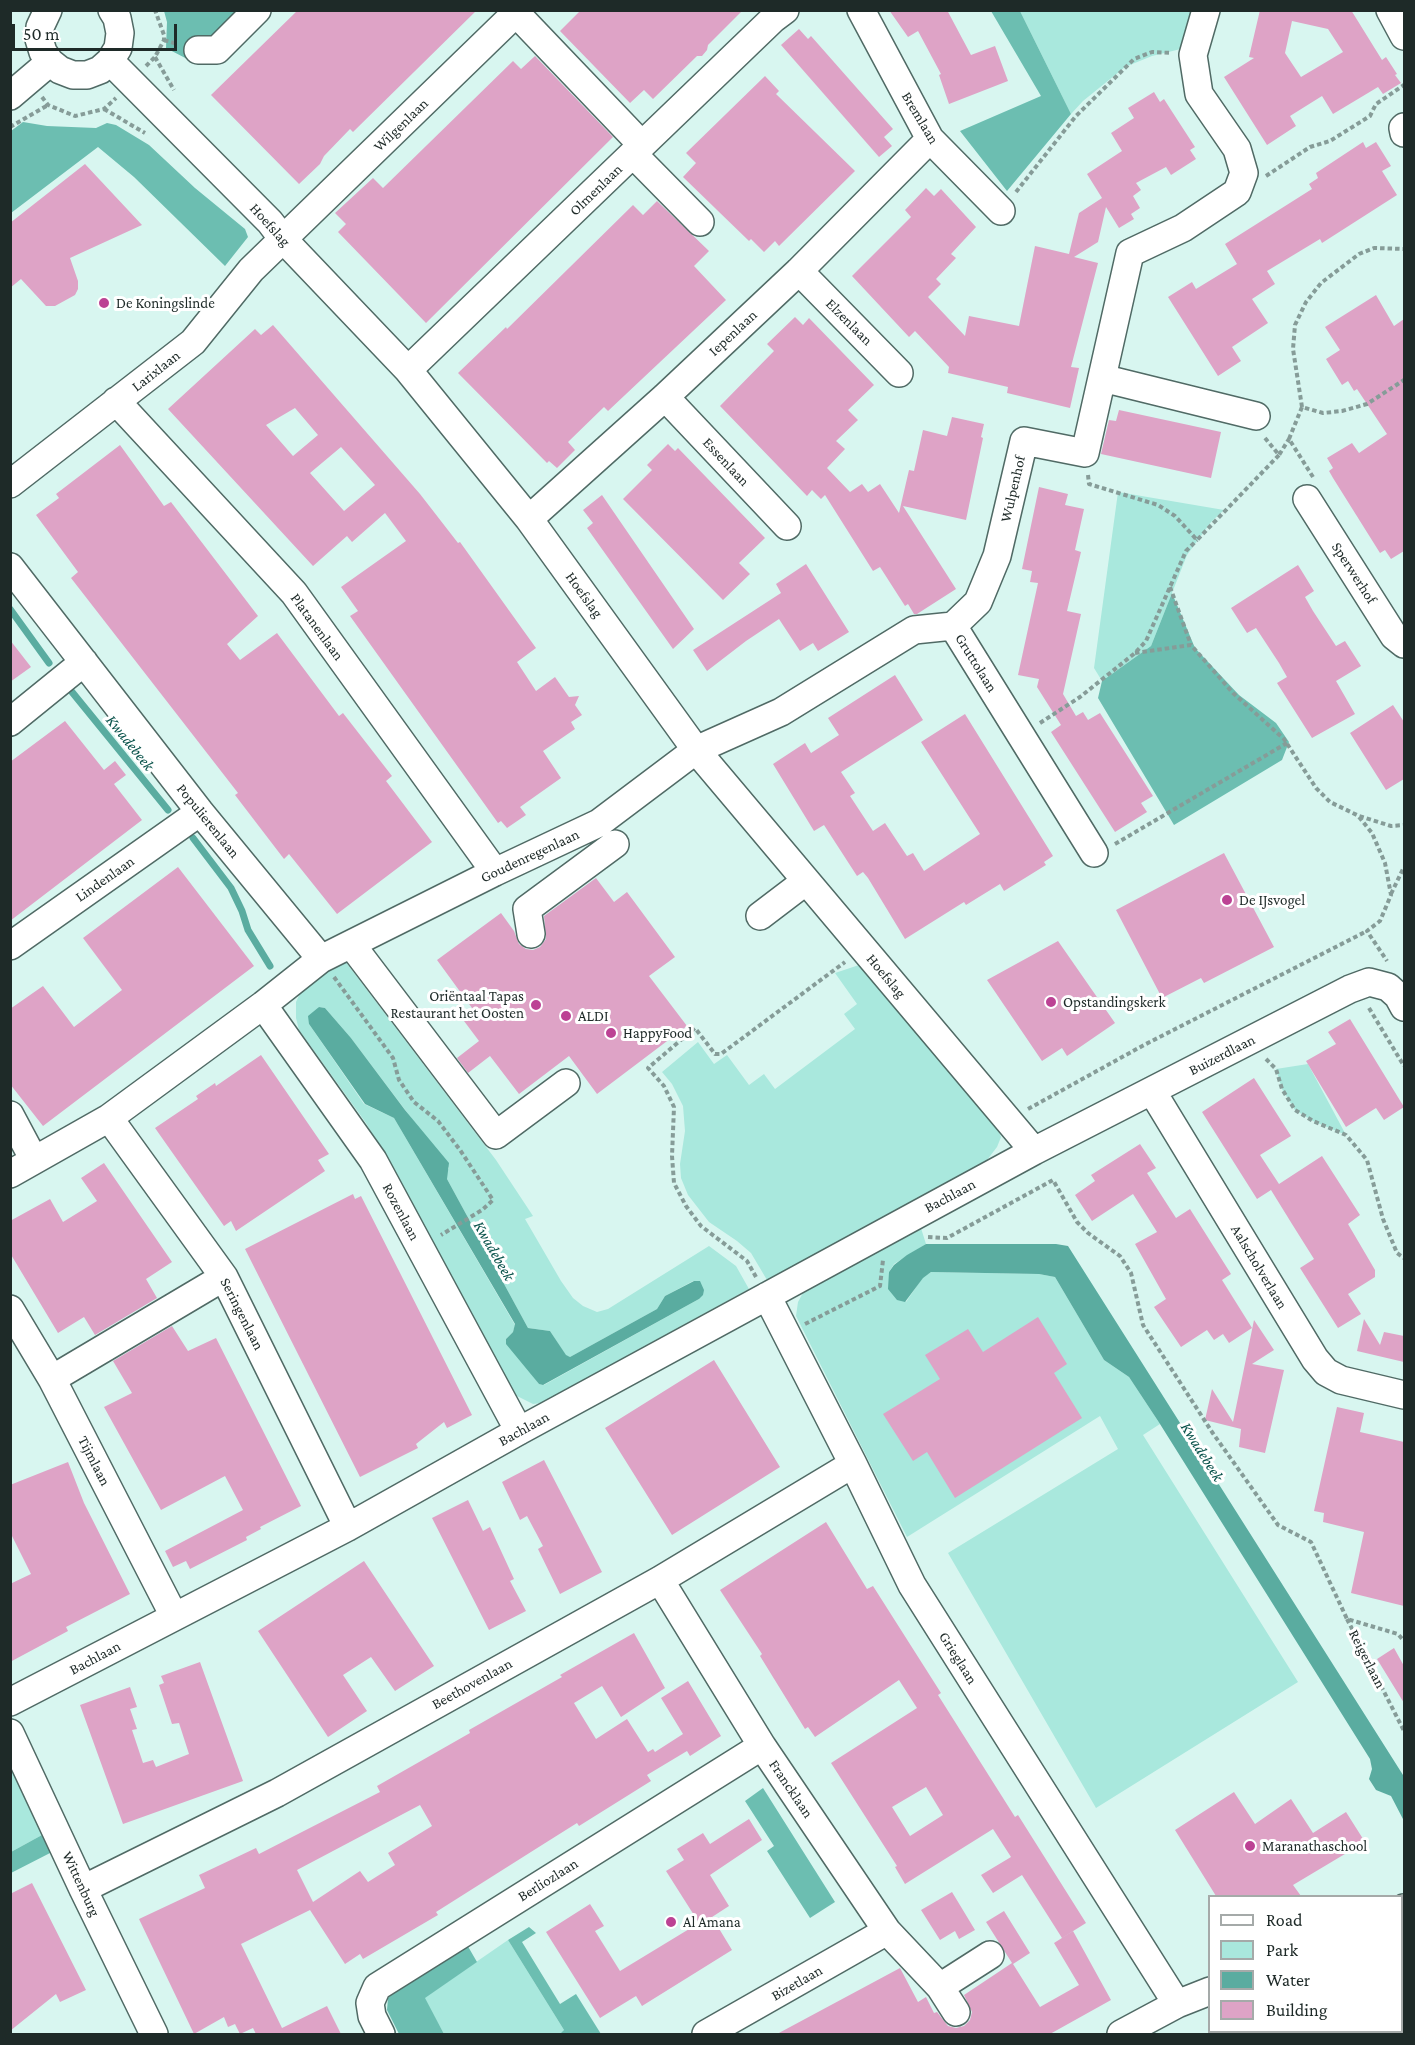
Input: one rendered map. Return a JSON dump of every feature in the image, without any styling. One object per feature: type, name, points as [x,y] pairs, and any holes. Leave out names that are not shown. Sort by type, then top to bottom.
[{"type":"street","points":[[48,10],[40,27],[39,39],[43,51],[50,62],[60,70],[80,75],[100,70],[110,61],[118,48],[120,33],[117,18],[112,10]]},
{"type":"street","points":[[198,50],[217,50],[256,10]]},
{"type":"street","name":"Olmenlaan","points":[[408,370],[785,10]]},
{"type":"street","name":"Bremlaan","points":[[861,10],[930,139],[1001,211]]},
{"type":"street","points":[[1085,453],[1130,253],[1183,228],[1237,192],[1244,173],[1237,149],[1199,94],[1193,55],[1206,10]]},
{"type":"street","points":[[1390,10],[1404,36]]},
{"type":"street","points":[[516,11],[700,222]]},
{"type":"street","name":"Wilgenlaan","points":[[283,240],[516,11]]},
{"type":"street","name":"Hoefslag","points":[[110,61],[270,222],[283,240],[408,370],[529,519],[696,750],[1034,1151]]},
{"type":"street","points":[[10,96],[50,62]]},
{"type":"street","points":[[1404,127],[1404,133]]},
{"type":"street","name":"Iepenlaan","points":[[529,519],[665,397],[799,271],[930,139]]},
{"type":"street","name":"Larixlaan","points":[[10,484],[193,342],[251,270],[283,240]]},
{"type":"street","name":"Elzenlaan","points":[[799,271],[899,373]]},
{"type":"street","points":[[1102,378],[1256,416]]},
{"type":"street","name":"Essenlaan","points":[[665,397],[787,526]]},
{"type":"street","name":"Platanenlaan","points":[[116,401],[294,593],[495,872]]},
{"type":"street","name":"Wulpenhof","points":[[953,626],[978,602],[997,556],[1024,441],[1085,453]]},
{"type":"street","name":"Sperwerhof","points":[[1307,500],[1394,636],[1404,644]]},
{"type":"street","name":"Populierenlaan","points":[[10,567],[200,812],[321,959]]},
{"type":"street","name":"Gruttolaan","points":[[696,750],[781,712],[914,630],[953,626],[1094,853]]},
{"type":"street","points":[[10,722],[84,662]]},
{"type":"street","name":"Goudenregenlaan","points":[[10,1173],[109,1118],[263,1005],[321,959],[599,823],[696,750]]},
{"type":"street","name":"Lindenlaan","points":[[10,946],[200,812]]},
{"type":"street","points":[[531,934],[527,909],[623,854],[599,823]]},
{"type":"street","points":[[760,916],[806,880]]},
{"type":"street","points":[[351,944],[496,1135],[566,1083]]},
{"type":"street","name":"Buizerdlaan","points":[[1034,1151],[1350,989],[1369,982],[1388,987],[1401,1002]]},
{"type":"street","name":"Rozenlaan","points":[[263,1005],[373,1160],[519,1431]]},
{"type":"street","name":"Aalscholverlaan","points":[[1152,1091],[1326,1372],[1341,1380],[1404,1395]]},
{"type":"street","points":[[10,1115],[34,1160]]},
{"type":"street","name":"Seringenlaan","points":[[109,1118],[224,1277],[348,1527]]},
{"type":"street","name":"Bachlaan","points":[[10,1702],[348,1527],[519,1431],[1034,1151]]},
{"type":"street","points":[[52,1379],[224,1277]]},
{"type":"street","name":"Grieglaan","points":[[767,1296],[912,1585],[1177,2004]]},
{"type":"street","name":"Tijmlaan","points":[[10,1309],[52,1379],[174,1616]]},
{"type":"street","name":"Beethovenlaan","points":[[83,1889],[277,1793],[660,1580],[853,1464]]},
{"type":"street","name":"Francklaan","points":[[660,1580],[762,1746],[887,1931],[940,1987],[956,2013]]},
{"type":"street","name":"Wittenburg","points":[[10,1733],[154,2034]]},
{"type":"street","name":"Berliozlaan","points":[[381,2034],[372,2016],[370,2002],[377,1987],[762,1746]]},
{"type":"street","name":"Bizetlaan","points":[[706,2034],[887,1931]]},
{"type":"street","points":[[940,1987],[990,1955]]},
{"type":"street","points":[[1121,2034],[1177,2004],[1208,1991]]},
{"type":"path","points":[[1001,211],[1076,116],[1134,59],[1152,52],[1193,55]]},
{"type":"path","points":[[1241,179],[1264,176],[1310,147],[1330,141],[1370,116],[1376,104],[1404,85]]},
{"type":"path","points":[[10,127],[48,105]]},
{"type":"path","points":[[1022,735],[1080,697],[1136,653],[1146,641],[1186,551],[1280,455],[1302,407],[1293,349],[1295,325],[1306,302],[1321,283],[1359,254],[1374,248],[1403,249],[1404,255]]},
{"type":"path","points":[[1302,407],[1323,413],[1350,409],[1367,404],[1404,380]]},
{"type":"path","points":[[1256,416],[1260,431],[1280,455]]},
{"type":"path","points":[[1289,439],[1319,487],[1307,500]]},
{"type":"path","points":[[1085,453],[1089,484],[1158,505],[1175,516],[1197,540]]},
{"type":"path","points":[[1170,587],[1191,645],[1233,693],[1287,743],[1316,788],[1330,802],[1359,816],[1391,826],[1404,825]]},
{"type":"path","points":[[1136,653],[1191,645]]},
{"type":"path","points":[[1094,853],[1102,852],[1287,743]]},
{"type":"path","points":[[1359,816],[1372,833],[1385,863],[1391,895]]},
{"type":"path","points":[[1008,1120],[1144,1045],[1367,931],[1380,921],[1404,867]]},
{"type":"path","points":[[1367,931],[1401,983],[1401,1002]]},
{"type":"path","points":[[767,1296],[747,1261],[701,1226],[674,1183],[672,1156],[674,1107],[664,1086],[648,1068],[695,1028],[715,1054],[721,1054],[863,948]]},
{"type":"path","points":[[321,959],[393,1058],[399,1080],[414,1102],[438,1120],[493,1200],[482,1210],[433,1240]]},
{"type":"path","points":[[1368,1006],[1404,1065]]},
{"type":"path","points":[[1260,1052],[1276,1069],[1282,1089],[1295,1110],[1313,1121],[1346,1135],[1367,1160],[1383,1219],[1397,1253],[1404,1258]]},
{"type":"path","name":"Reigerlaan","points":[[924,1238],[947,1238],[1053,1180],[1077,1222],[1088,1233],[1120,1256],[1131,1273],[1143,1325],[1212,1432],[1278,1525],[1311,1542],[1404,1731]]},
{"type":"path","points":[[786,1333],[880,1286],[884,1259]]},
{"type":"path","points":[[1347,1619],[1398,1634],[1404,1641]]},
{"type":"green space","points":[[1020,11],[1201,11],[1193,46],[1152,56],[1125,67],[1083,101],[1071,114]]},
{"type":"green space","points":[[1118,492],[1224,510],[1211,522],[1187,555],[1151,646],[1102,681],[1094,668]]},
{"type":"green space","points":[[345,961],[496,1160],[533,1216],[525,1219],[561,1281],[573,1298],[583,1306],[597,1312],[608,1309],[709,1246],[736,1266],[749,1289],[541,1403],[533,1404],[511,1393],[406,1193],[366,1123],[299,1030],[296,1002],[301,991],[331,967]],"holes":[[[319,1007],[325,1008],[351,1038],[449,1168],[446,1173],[447,1179],[528,1328],[550,1331],[566,1356],[570,1357],[657,1309],[665,1296],[693,1281],[700,1281],[699,1299],[544,1385],[539,1384],[506,1339],[513,1332],[515,1325],[394,1118],[364,1104],[309,1024]]]},
{"type":"green space","points":[[859,965],[994,1118],[1001,1137],[987,1160],[767,1280],[751,1253],[709,1222],[688,1195],[681,1178],[680,1164],[685,1131],[683,1106],[672,1084],[662,1072],[698,1042],[714,1064],[727,1055],[749,1085],[764,1074],[775,1089],[855,1029],[844,1014],[857,1004],[835,973]]},
{"type":"green space","points":[[1308,1064],[1346,1135],[1313,1121],[1295,1110],[1282,1089],[1276,1069]]},
{"type":"green space","points":[[920,1225],[926,1244],[894,1264],[889,1272],[906,1302],[923,1277],[931,1272],[1039,1274],[1055,1277],[1104,1360],[1129,1377],[1160,1424],[1143,1435],[1298,1682],[1096,1808],[948,1553],[1118,1449],[1100,1416],[907,1537],[796,1316],[798,1302],[804,1291]]},
{"type":"green space","points":[[10,1767],[42,1835],[11,1852],[10,1852]]},
{"type":"green space","points":[[508,1940],[564,2030],[563,2032],[560,2034],[444,2034],[424,1998]]},
{"type":"shaded area","points":[[164,11],[244,11],[193,62],[166,48],[167,22]]},
{"type":"shaded area","points":[[991,11],[1020,11],[1071,114],[1007,191],[960,131],[1041,96]]},
{"type":"shaded area","points":[[23,122],[47,126],[96,128],[107,123],[116,125],[149,145],[195,188],[245,229],[248,237],[225,266],[134,177],[98,147],[11,213],[11,131]]},
{"type":"shaded area","points":[[1172,593],[1195,648],[1239,695],[1276,723],[1289,742],[1282,760],[1174,825],[1098,698],[1102,681],[1151,646]]},
{"type":"shaded area","points":[[763,1788],[835,1902],[810,1918],[767,1851],[774,1846],[745,1801]]},
{"type":"shaded area","points":[[42,1835],[52,1852],[11,1873],[11,1852]]},
{"type":"shaded area","points":[[529,1927],[536,1933],[522,1942],[560,2004],[576,1994],[601,2034],[560,2034],[564,2030],[508,1940]]},
{"type":"shaded area","points":[[466,1943],[477,1962],[425,1998],[444,2034],[399,2034],[387,2010],[388,1998],[399,1987]]},
{"type":"water","points":[[319,1007],[325,1008],[351,1038],[405,1110],[449,1163],[447,1179],[528,1328],[550,1331],[566,1355],[570,1357],[657,1309],[665,1296],[694,1281],[700,1281],[704,1290],[703,1295],[543,1385],[539,1384],[506,1344],[506,1339],[513,1332],[515,1324],[394,1118],[365,1104],[309,1024],[308,1016]]},
{"type":"water","points":[[926,1244],[1056,1244],[1068,1246],[1403,1775],[1404,1821],[1391,1796],[1376,1790],[1369,1779],[1372,1769],[1370,1759],[1160,1424],[1129,1377],[1104,1360],[1055,1277],[1039,1274],[931,1272],[923,1278],[905,1302],[897,1300],[888,1289],[889,1272],[907,1255]]},
{"type":"building","points":[[298,10],[477,10],[353,132],[350,129],[299,184],[211,95]]},
{"type":"building","points":[[581,10],[743,10],[708,45],[702,56],[697,56],[653,99],[644,90],[630,103],[560,31]]},
{"type":"building","points":[[889,10],[947,10],[971,55],[995,46],[1008,81],[949,104],[939,75],[941,74],[918,31],[908,37]]},
{"type":"building","points":[[1260,10],[1351,10],[1382,60],[1386,57],[1401,83],[1383,94],[1378,87],[1333,114],[1322,96],[1290,116],[1296,126],[1267,145],[1224,77],[1254,58],[1249,57]],"holes":[[[1292,21],[1328,29],[1343,52],[1301,77],[1285,53]]]},
{"type":"building","points":[[799,29],[808,39],[811,36],[893,129],[884,137],[892,146],[879,157],[781,45]]},
{"type":"building","points":[[535,56],[613,137],[426,323],[338,232],[346,224],[335,213],[373,178],[383,188],[513,61],[521,69]]},
{"type":"building","points":[[765,76],[779,91],[776,94],[855,171],[779,246],[775,241],[764,252],[751,239],[749,241],[683,177],[696,163],[686,153]]},
{"type":"building","points":[[1154,92],[1160,102],[1164,99],[1195,147],[1190,150],[1196,159],[1171,175],[1166,167],[1136,183],[1141,190],[1133,196],[1140,208],[1131,214],[1134,219],[1119,228],[1106,207],[1098,242],[1074,257],[1098,263],[1071,367],[1079,368],[1070,408],[1007,393],[1008,387],[948,373],[949,367],[915,331],[909,337],[852,276],[911,217],[905,210],[926,188],[934,196],[941,189],[976,227],[951,254],[956,258],[936,279],[941,284],[928,297],[965,336],[969,316],[1019,326],[1035,246],[1069,254],[1079,213],[1102,198],[1087,174],[1122,151],[1111,133],[1134,118],[1128,108]]},
{"type":"building","points":[[1363,142],[1366,148],[1376,142],[1391,166],[1382,171],[1397,195],[1322,243],[1320,239],[1267,271],[1275,284],[1252,299],[1268,323],[1232,347],[1241,361],[1218,376],[1168,297],[1192,282],[1196,289],[1237,264],[1225,244],[1312,189],[1309,184],[1318,178],[1316,173]]},
{"type":"building","points":[[85,164],[142,225],[70,258],[78,281],[75,295],[55,306],[46,306],[21,279],[10,288],[10,223]]},
{"type":"building","points":[[657,201],[709,251],[694,266],[726,300],[608,411],[604,407],[568,442],[575,450],[557,468],[549,461],[547,463],[458,373],[506,327],[507,329],[633,205],[643,215]]},
{"type":"building","points":[[1376,295],[1394,326],[1404,319],[1404,551],[1391,559],[1385,550],[1380,553],[1329,471],[1333,468],[1327,458],[1352,443],[1359,453],[1387,434],[1357,389],[1354,391],[1348,381],[1342,385],[1326,359],[1340,350],[1325,327]]},
{"type":"building","points":[[795,317],[803,325],[809,318],[874,385],[848,410],[858,420],[836,441],[845,449],[827,468],[850,492],[862,484],[868,492],[880,484],[899,513],[909,470],[914,471],[923,430],[947,436],[952,417],[984,424],[966,520],[903,506],[956,589],[917,614],[914,614],[908,604],[905,606],[880,567],[873,571],[825,495],[821,499],[812,490],[807,496],[720,406],[774,351],[767,344]]},
{"type":"building","points":[[273,325],[420,494],[458,543],[460,542],[536,648],[517,662],[536,691],[555,677],[569,697],[579,696],[575,705],[582,715],[571,722],[575,729],[543,751],[561,778],[520,807],[526,815],[507,828],[501,821],[498,823],[350,616],[358,611],[341,587],[406,541],[385,513],[352,542],[347,536],[313,566],[168,409],[255,329],[261,335]],"holes":[[[295,408],[318,435],[293,456],[266,425]],[[341,447],[375,485],[344,511],[310,473]]]},
{"type":"building","points":[[1119,410],[1221,432],[1211,478],[1101,454],[1109,420],[1116,421]]},
{"type":"building","points":[[668,444],[675,451],[678,448],[765,538],[739,563],[750,574],[723,600],[623,499],[652,470],[647,465]]},
{"type":"building","points":[[120,445],[164,506],[171,502],[258,616],[227,644],[240,660],[277,633],[339,716],[343,713],[392,776],[386,781],[432,842],[337,914],[289,854],[284,859],[235,795],[238,793],[71,578],[78,572],[36,515],[59,498],[56,494]]},
{"type":"building","points":[[1039,487],[1068,494],[1065,505],[1084,509],[1075,550],[1081,552],[1067,611],[1081,614],[1063,694],[1076,716],[1083,712],[1088,720],[1100,713],[1153,796],[1141,803],[1147,812],[1115,832],[1051,732],[1061,725],[1037,687],[1039,679],[1018,675],[1038,583],[1030,582],[1032,571],[1022,569]]},
{"type":"building","points":[[602,495],[694,629],[673,649],[587,528],[593,523],[583,510]]},
{"type":"building","points":[[806,564],[849,632],[818,651],[813,643],[800,651],[779,619],[707,671],[693,650],[781,593],[776,584]]},
{"type":"building","points":[[1298,565],[1314,591],[1305,597],[1313,611],[1336,646],[1345,641],[1361,666],[1336,681],[1355,714],[1312,738],[1277,683],[1287,677],[1279,663],[1256,628],[1247,633],[1231,608]]},
{"type":"building","points":[[10,640],[31,667],[10,682]]},
{"type":"building","points":[[895,675],[923,720],[841,772],[855,793],[850,796],[873,831],[885,823],[907,856],[913,853],[924,871],[980,834],[921,742],[965,714],[1053,856],[1044,862],[1046,865],[1004,891],[1000,884],[966,905],[964,902],[905,939],[868,878],[863,872],[857,876],[824,825],[814,831],[773,764],[805,743],[811,753],[839,735],[828,718]]},
{"type":"building","points":[[1393,705],[1404,722],[1404,779],[1386,790],[1350,733]]},
{"type":"building","points":[[65,721],[104,770],[115,761],[126,775],[114,784],[142,820],[10,921],[10,762]]},
{"type":"building","points":[[1224,853],[1274,947],[1204,983],[1201,978],[1162,998],[1116,910]]},
{"type":"building","points":[[178,867],[254,966],[43,1126],[10,1084],[10,1009],[43,986],[74,1027],[122,990],[83,938]]},
{"type":"building","points":[[596,878],[614,902],[627,892],[675,957],[649,976],[687,1026],[597,1094],[569,1056],[519,1094],[490,1056],[468,1073],[457,1058],[479,1041],[461,1017],[472,1008],[437,960],[501,913],[514,931],[519,944],[526,949],[533,950],[540,947],[546,939],[544,916]]},
{"type":"building","name":"Opstandingskerk","points":[[1058,941],[1115,1023],[1067,1056],[1062,1048],[1042,1061],[987,980]]},
{"type":"building","points":[[1350,1019],[1404,1107],[1384,1120],[1376,1108],[1346,1127],[1306,1061],[1336,1044],[1328,1032]]},
{"type":"building","points":[[261,1055],[329,1154],[318,1160],[325,1171],[236,1231],[231,1221],[224,1226],[155,1128],[198,1099],[196,1096],[215,1083],[216,1086]]},
{"type":"building","points":[[1254,1078],[1291,1136],[1260,1155],[1279,1184],[1322,1156],[1360,1215],[1348,1224],[1375,1270],[1375,1277],[1348,1294],[1361,1314],[1338,1328],[1300,1268],[1314,1259],[1271,1190],[1257,1199],[1202,1112]]},
{"type":"building","points":[[1140,1144],[1156,1168],[1147,1173],[1176,1218],[1190,1209],[1231,1274],[1222,1280],[1252,1328],[1229,1343],[1223,1334],[1214,1340],[1207,1330],[1181,1347],[1154,1307],[1166,1299],[1135,1244],[1157,1232],[1133,1194],[1092,1221],[1075,1195],[1095,1181],[1091,1175]]},
{"type":"building","points":[[104,1163],[172,1262],[146,1279],[157,1298],[95,1335],[84,1317],[58,1333],[10,1253],[10,1221],[50,1199],[63,1222],[97,1201],[81,1178]]},
{"type":"building","points":[[353,1194],[355,1199],[361,1196],[472,1415],[447,1428],[444,1422],[416,1444],[418,1448],[360,1477],[245,1249]]},
{"type":"building","points":[[1038,1317],[1067,1364],[1054,1373],[1082,1418],[955,1498],[927,1452],[913,1461],[883,1414],[940,1379],[925,1355],[968,1329],[983,1352]]},
{"type":"building","points":[[1364,1319],[1380,1345],[1384,1332],[1404,1336],[1404,1362],[1357,1351]]},
{"type":"building","points":[[1254,1320],[1274,1350],[1252,1364],[1284,1370],[1265,1453],[1239,1447],[1241,1429],[1205,1420],[1212,1389],[1233,1422]]},
{"type":"building","points":[[172,1326],[188,1351],[216,1338],[301,1506],[260,1527],[261,1529],[246,1537],[247,1540],[190,1569],[186,1561],[173,1567],[165,1551],[243,1510],[225,1476],[161,1510],[104,1407],[132,1393],[113,1361]]},
{"type":"building","points":[[714,1360],[780,1467],[672,1535],[605,1428]]},
{"type":"building","points":[[1337,1407],[1364,1413],[1360,1432],[1404,1442],[1404,1606],[1351,1593],[1364,1532],[1323,1522],[1324,1513],[1314,1511]]},
{"type":"building","points":[[544,1460],[602,1572],[560,1594],[538,1549],[543,1546],[527,1516],[520,1520],[502,1482]]},
{"type":"building","points":[[68,1462],[84,1503],[130,1594],[66,1627],[68,1631],[10,1662],[10,1584],[31,1574],[10,1532],[10,1485]]},
{"type":"building","points":[[468,1500],[483,1531],[490,1527],[514,1579],[510,1581],[526,1611],[489,1630],[432,1518]]},
{"type":"building","points":[[826,1522],[867,1589],[873,1586],[941,1693],[938,1695],[1015,1817],[1018,1815],[1086,1923],[1062,1938],[1022,1875],[993,1893],[981,1875],[1011,1857],[993,1829],[905,1884],[895,1867],[897,1866],[831,1763],[917,1708],[899,1680],[815,1737],[808,1727],[805,1729],[760,1656],[762,1654],[720,1590]],"holes":[[[926,1787],[943,1815],[910,1836],[892,1807]]]},
{"type":"building","points":[[364,1561],[434,1666],[395,1691],[371,1657],[343,1675],[367,1711],[328,1737],[258,1631]]},
{"type":"building","points":[[634,1633],[665,1688],[621,1717],[602,1686],[574,1703],[596,1739],[627,1719],[648,1752],[653,1749],[655,1752],[683,1734],[661,1698],[688,1681],[721,1736],[690,1756],[687,1751],[647,1775],[651,1781],[579,1826],[577,1823],[436,1912],[438,1915],[363,1959],[360,1954],[345,1964],[310,1910],[241,1944],[282,2028],[327,2006],[341,2034],[256,2034],[253,2028],[240,2034],[235,2024],[228,2027],[224,2017],[194,2034],[139,1919],[205,1888],[199,1875],[256,1848],[259,1854],[380,1792],[377,1786],[470,1733],[469,1730],[562,1677],[560,1675]],"holes":[[[420,1805],[432,1826],[388,1853],[395,1865],[368,1882],[360,1871],[313,1902],[297,1870]]]},
{"type":"building","points":[[1394,1648],[1404,1666],[1404,1703],[1377,1659]]},
{"type":"building","points":[[200,1662],[243,1781],[123,1824],[80,1705],[130,1687],[137,1707],[130,1709],[137,1729],[132,1730],[143,1763],[153,1760],[156,1767],[189,1754],[179,1723],[172,1724],[159,1685],[164,1683],[161,1676]]},
{"type":"building","points":[[1234,1792],[1255,1824],[1291,1799],[1313,1833],[1346,1812],[1365,1842],[1293,1885],[1300,1895],[1215,1895],[1175,1830]]},
{"type":"building","points":[[749,1819],[762,1840],[710,1875],[729,1906],[712,1917],[732,1950],[642,2006],[636,1996],[600,2018],[546,1932],[590,1904],[604,1926],[595,1931],[620,1971],[699,1923],[666,1871],[684,1860],[677,1849],[703,1833],[710,1844]]},
{"type":"building","points":[[32,1883],[86,1990],[60,2002],[56,1994],[10,2031],[10,1894]]},
{"type":"building","points":[[952,1892],[975,1930],[959,1939],[955,1931],[940,1940],[921,1910]]},
{"type":"building","points":[[1004,1911],[1030,1953],[1013,1964],[1040,2007],[1079,1985],[1054,1943],[1073,1931],[1111,2000],[1050,2034],[777,2034],[900,1968],[918,2002],[926,1997],[934,2013],[937,2012],[948,2026],[956,2028],[964,2026],[970,2020],[972,2012],[964,1995],[1012,1963],[986,1922]]},
{"type":"waterway","name":"Kwadebeek","points":[[10,609],[49,663]]},
{"type":"waterway","name":"Kwadebeek","points":[[72,692],[168,810]]},
{"type":"waterway","name":"Kwadebeek","points":[[193,838],[231,888],[248,930],[270,966]]},
{"type":"place","name":"De Koningslinde","points":[[104,303]]},
{"type":"place","name":"De IJsvogel","points":[[1227,900]]},
{"type":"place","name":"Opstandingskerk","points":[[1051,1002]]},
{"type":"place","name":"Oriëntaal Tapas Restaurant het Oosten","points":[[536,1005]]},
{"type":"place","name":"ALDI","points":[[566,1016]]},
{"type":"place","name":"HappyFood","points":[[611,1033]]},
{"type":"place","name":"Maranathaschool","points":[[1250,1846]]},
{"type":"place","name":"Al Amana","points":[[671,1922]]}]
